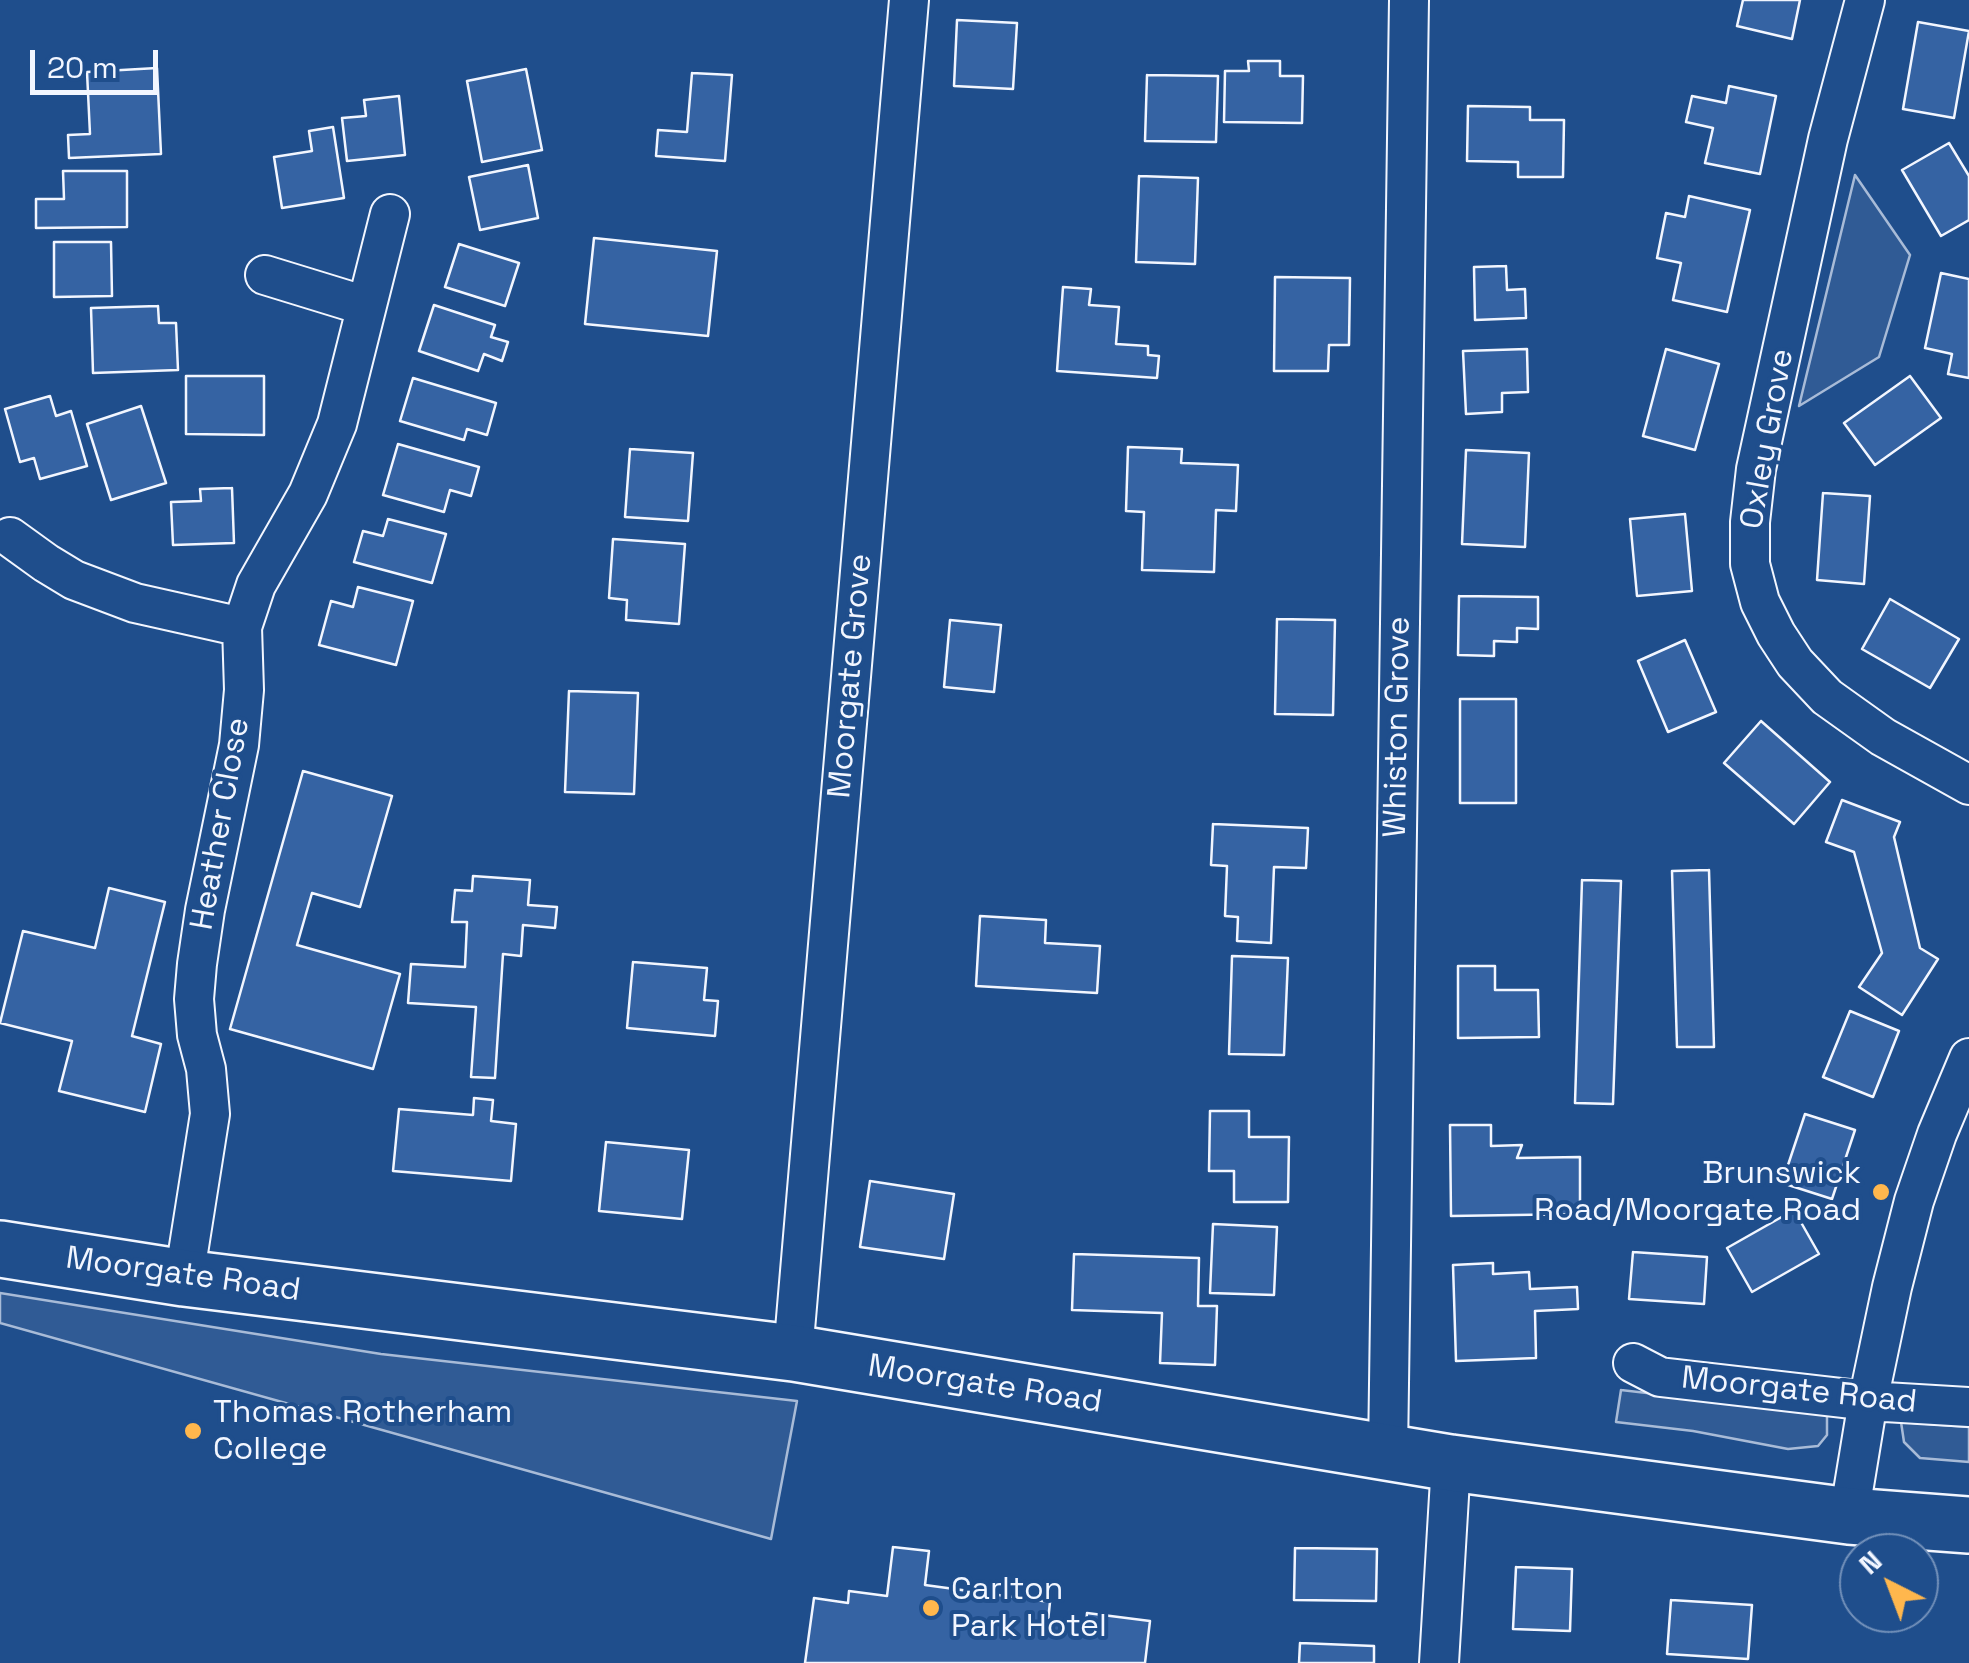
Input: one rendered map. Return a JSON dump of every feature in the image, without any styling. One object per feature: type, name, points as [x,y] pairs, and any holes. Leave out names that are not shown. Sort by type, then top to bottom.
[{"type":"main road","name":"Moorgate Road","points":[[0,1249],[184,1278],[793,1353],[1451,1463],[1849,1516],[1969,1525]]},
{"type":"street","name":"Moorgate Grove","points":[[793,1353],[909,0]]},
{"type":"street","name":"Whiston Grove","points":[[1388,1453],[1409,0]]},
{"type":"street","name":"Oxley Grove","points":[[1865,0],[1828,139],[1756,470],[1750,564],[1760,602],[1776,634],[1795,663],[1827,697],[1883,736],[1969,785]]},
{"type":"street","name":"Heather Close","points":[[184,1278],[210,1114],[206,1069],[197,1035],[197,964],[239,745],[244,690],[242,626],[256,585],[308,494],[337,424],[390,214]]},
{"type":"street","points":[[265,275],[366,306]]},
{"type":"street","points":[[10,538],[60,572],[135,603],[242,626]]},
{"type":"street","points":[[1849,1516],[1868,1401],[1914,1200],[1969,1058]]},
{"type":"street","name":"Moorgate Road","points":[[1633,1364],[1660,1378],[1868,1401],[1969,1406]]},
{"type":"street","points":[[1439,1663],[1451,1463]]},
{"type":"shaded area","points":[[1855,175],[1910,255],[1879,357],[1799,406]]},
{"type":"shaded area","points":[[0,1293],[381,1354],[797,1401],[771,1539],[0,1323]]},
{"type":"shaded area","points":[[1621,1390],[1827,1414],[1827,1435],[1818,1446],[1788,1449],[1693,1431],[1616,1422]]},
{"type":"shaded area","points":[[1901,1422],[1969,1427],[1969,1462],[1920,1458],[1904,1442]]},
{"type":"building","points":[[1743,0],[1800,0],[1792,39],[1737,26]]},
{"type":"building","points":[[957,20],[1017,23],[1013,89],[954,86]]},
{"type":"building","points":[[1918,22],[1969,31],[1954,118],[1903,109]]},
{"type":"building","points":[[1248,61],[1280,61],[1280,76],[1303,76],[1302,123],[1224,122],[1225,71],[1249,71]]},
{"type":"building","points":[[157,68],[161,154],[69,158],[68,135],[90,134],[87,72]]},
{"type":"building","points":[[526,69],[542,150],[482,162],[467,81]]},
{"type":"building","points":[[692,73],[732,75],[725,161],[656,156],[658,130],[687,132]]},
{"type":"building","points":[[1147,75],[1218,76],[1216,142],[1145,141]]},
{"type":"building","points":[[1729,86],[1776,96],[1760,174],[1705,163],[1713,128],[1686,122],[1692,96],[1726,103]]},
{"type":"building","points":[[399,96],[405,155],[347,161],[342,118],[366,116],[364,100]]},
{"type":"building","points":[[1468,106],[1530,107],[1530,120],[1564,120],[1563,177],[1518,177],[1518,162],[1467,161]]},
{"type":"building","points":[[333,127],[344,198],[282,208],[274,157],[312,151],[309,131]]},
{"type":"building","points":[[1949,143],[1969,176],[1969,220],[1941,236],[1902,170]]},
{"type":"building","points":[[528,165],[538,218],[480,230],[469,177]]},
{"type":"building","points":[[63,171],[127,171],[127,227],[36,228],[36,199],[64,199]]},
{"type":"building","points":[[1139,176],[1198,178],[1195,264],[1136,262]]},
{"type":"building","points":[[1689,196],[1750,210],[1727,312],[1673,300],[1681,263],[1657,258],[1666,213],[1685,217]]},
{"type":"building","points":[[594,238],[717,251],[708,336],[585,324]]},
{"type":"building","points":[[54,242],[111,242],[112,296],[54,297]]},
{"type":"building","points":[[459,244],[519,263],[505,306],[445,287]]},
{"type":"building","points":[[1506,266],[1507,290],[1525,289],[1526,318],[1475,320],[1474,267]]},
{"type":"building","points":[[1941,273],[1969,279],[1969,378],[1948,374],[1952,354],[1925,348]]},
{"type":"building","points":[[1275,277],[1350,278],[1349,345],[1329,345],[1328,371],[1274,371]]},
{"type":"building","points":[[1063,287],[1091,289],[1089,305],[1119,307],[1116,344],[1148,346],[1148,355],[1159,356],[1157,378],[1057,371]]},
{"type":"building","points":[[434,305],[495,325],[491,337],[508,342],[502,361],[484,354],[478,371],[419,351]]},
{"type":"building","points":[[158,306],[159,323],[176,323],[178,370],[93,373],[91,308]]},
{"type":"building","points":[[1527,349],[1528,392],[1502,393],[1502,412],[1466,414],[1463,351]]},
{"type":"building","points":[[1666,349],[1719,364],[1695,450],[1643,436]]},
{"type":"building","points":[[186,376],[264,376],[264,435],[186,434]]},
{"type":"building","points":[[1910,376],[1941,418],[1875,465],[1844,423]]},
{"type":"building","points":[[413,378],[496,403],[487,435],[467,429],[464,440],[400,421]]},
{"type":"building","points":[[50,396],[56,416],[71,411],[87,466],[40,479],[34,458],[20,462],[5,409]]},
{"type":"building","points":[[141,406],[166,483],[111,500],[87,424]]},
{"type":"building","points":[[398,444],[479,467],[471,496],[450,490],[444,512],[383,495]]},
{"type":"building","points":[[1128,447],[1182,449],[1181,463],[1238,465],[1236,511],[1216,510],[1214,572],[1142,570],[1144,512],[1126,511]]},
{"type":"building","points":[[630,449],[693,453],[688,521],[625,517]]},
{"type":"building","points":[[1466,450],[1529,453],[1525,547],[1462,544]]},
{"type":"building","points":[[232,488],[234,543],[173,545],[171,502],[201,501],[200,489]]},
{"type":"building","points":[[1823,493],[1870,496],[1864,584],[1817,580]]},
{"type":"building","points":[[1685,514],[1692,591],[1637,596],[1630,519]]},
{"type":"building","points":[[388,519],[446,534],[432,583],[354,562],[363,531],[383,536]]},
{"type":"building","points":[[613,539],[685,544],[679,624],[626,620],[627,600],[609,598]]},
{"type":"building","points":[[358,587],[413,601],[396,665],[319,645],[331,601],[353,607]]},
{"type":"building","points":[[1459,596],[1538,597],[1538,629],[1517,628],[1517,642],[1494,641],[1494,656],[1458,655]]},
{"type":"building","points":[[1890,599],[1959,639],[1930,688],[1862,649]]},
{"type":"building","points":[[1277,619],[1335,620],[1333,715],[1275,714]]},
{"type":"building","points":[[950,620],[1001,625],[994,692],[944,687]]},
{"type":"building","points":[[1685,640],[1716,712],[1668,732],[1638,661]]},
{"type":"building","points":[[569,691],[638,693],[634,794],[565,792]]},
{"type":"building","points":[[1460,699],[1516,699],[1516,803],[1460,803]]},
{"type":"building","points":[[1761,721],[1830,782],[1794,824],[1724,763]]},
{"type":"building","points":[[303,771],[392,796],[360,907],[312,893],[297,945],[400,974],[373,1069],[230,1029]]},
{"type":"building","points":[[1842,800],[1900,822],[1894,837],[1920,948],[1938,959],[1902,1015],[1859,987],[1882,953],[1854,852],[1826,842]]},
{"type":"building","points":[[1213,824],[1308,828],[1306,868],[1274,867],[1271,943],[1237,941],[1238,917],[1225,916],[1227,866],[1211,865]]},
{"type":"building","points":[[1709,870],[1714,1047],[1677,1047],[1672,871]]},
{"type":"building","points":[[473,876],[530,880],[528,905],[557,907],[555,928],[523,925],[521,956],[503,954],[495,1078],[471,1077],[476,1007],[408,1003],[411,964],[465,967],[467,922],[452,922],[455,890],[472,891]]},
{"type":"building","points":[[1582,880],[1621,881],[1613,1104],[1575,1103]]},
{"type":"building","points":[[109,888],[165,902],[132,1036],[161,1044],[145,1112],[59,1091],[72,1041],[0,1023],[23,931],[95,948]]},
{"type":"building","points":[[980,916],[1046,920],[1045,943],[1100,946],[1097,993],[976,986]]},
{"type":"building","points":[[1232,956],[1288,958],[1284,1055],[1229,1054]]},
{"type":"building","points":[[633,962],[707,968],[704,1000],[718,1001],[715,1036],[627,1028]]},
{"type":"building","points":[[1458,966],[1495,966],[1495,990],[1538,990],[1539,1037],[1458,1038]]},
{"type":"building","points":[[1850,1011],[1899,1031],[1873,1097],[1823,1077]]},
{"type":"building","points":[[474,1098],[493,1100],[491,1121],[516,1124],[511,1181],[393,1171],[399,1109],[473,1115]]},
{"type":"building","points":[[1210,1111],[1249,1111],[1249,1137],[1289,1137],[1288,1202],[1234,1202],[1234,1171],[1209,1171]]},
{"type":"building","points":[[1805,1114],[1855,1130],[1832,1199],[1782,1183]]},
{"type":"building","points":[[1450,1125],[1491,1125],[1491,1146],[1522,1145],[1517,1158],[1580,1157],[1580,1214],[1451,1216]]},
{"type":"building","points":[[606,1142],[689,1150],[682,1219],[599,1211]]},
{"type":"building","points":[[870,1181],[954,1194],[944,1259],[860,1247]]},
{"type":"building","points":[[1794,1210],[1819,1254],[1752,1292],[1727,1248]]},
{"type":"building","points":[[1213,1224],[1277,1227],[1274,1295],[1210,1293]]},
{"type":"building","points":[[1633,1252],[1707,1257],[1704,1304],[1629,1299]]},
{"type":"building","points":[[1074,1254],[1199,1258],[1198,1306],[1217,1306],[1215,1365],[1160,1363],[1162,1313],[1072,1310]]},
{"type":"building","points":[[1493,1263],[1493,1274],[1529,1272],[1530,1289],[1577,1287],[1578,1309],[1535,1311],[1536,1358],[1456,1361],[1453,1265]]},
{"type":"building","name":"Carlton Park Hotel","points":[[893,1547],[929,1551],[925,1585],[1050,1602],[1048,1621],[1086,1625],[1087,1613],[1150,1621],[1145,1663],[805,1663],[814,1598],[848,1603],[849,1591],[887,1596]]},
{"type":"building","points":[[1295,1548],[1377,1549],[1376,1601],[1294,1600]]},
{"type":"building","points":[[1516,1567],[1572,1569],[1570,1631],[1513,1629]]},
{"type":"building","points":[[1671,1600],[1752,1605],[1748,1659],[1667,1654]]},
{"type":"building","points":[[1300,1643],[1374,1646],[1374,1663],[1299,1663]]},
{"type":"place","name":"Brunswick Road/Moorgate Road","points":[[1881,1192]]},
{"type":"place","name":"Thomas Rotherham College","points":[[193,1431]]},
{"type":"place","name":"Carlton Park Hotel","points":[[931,1608]]}]
